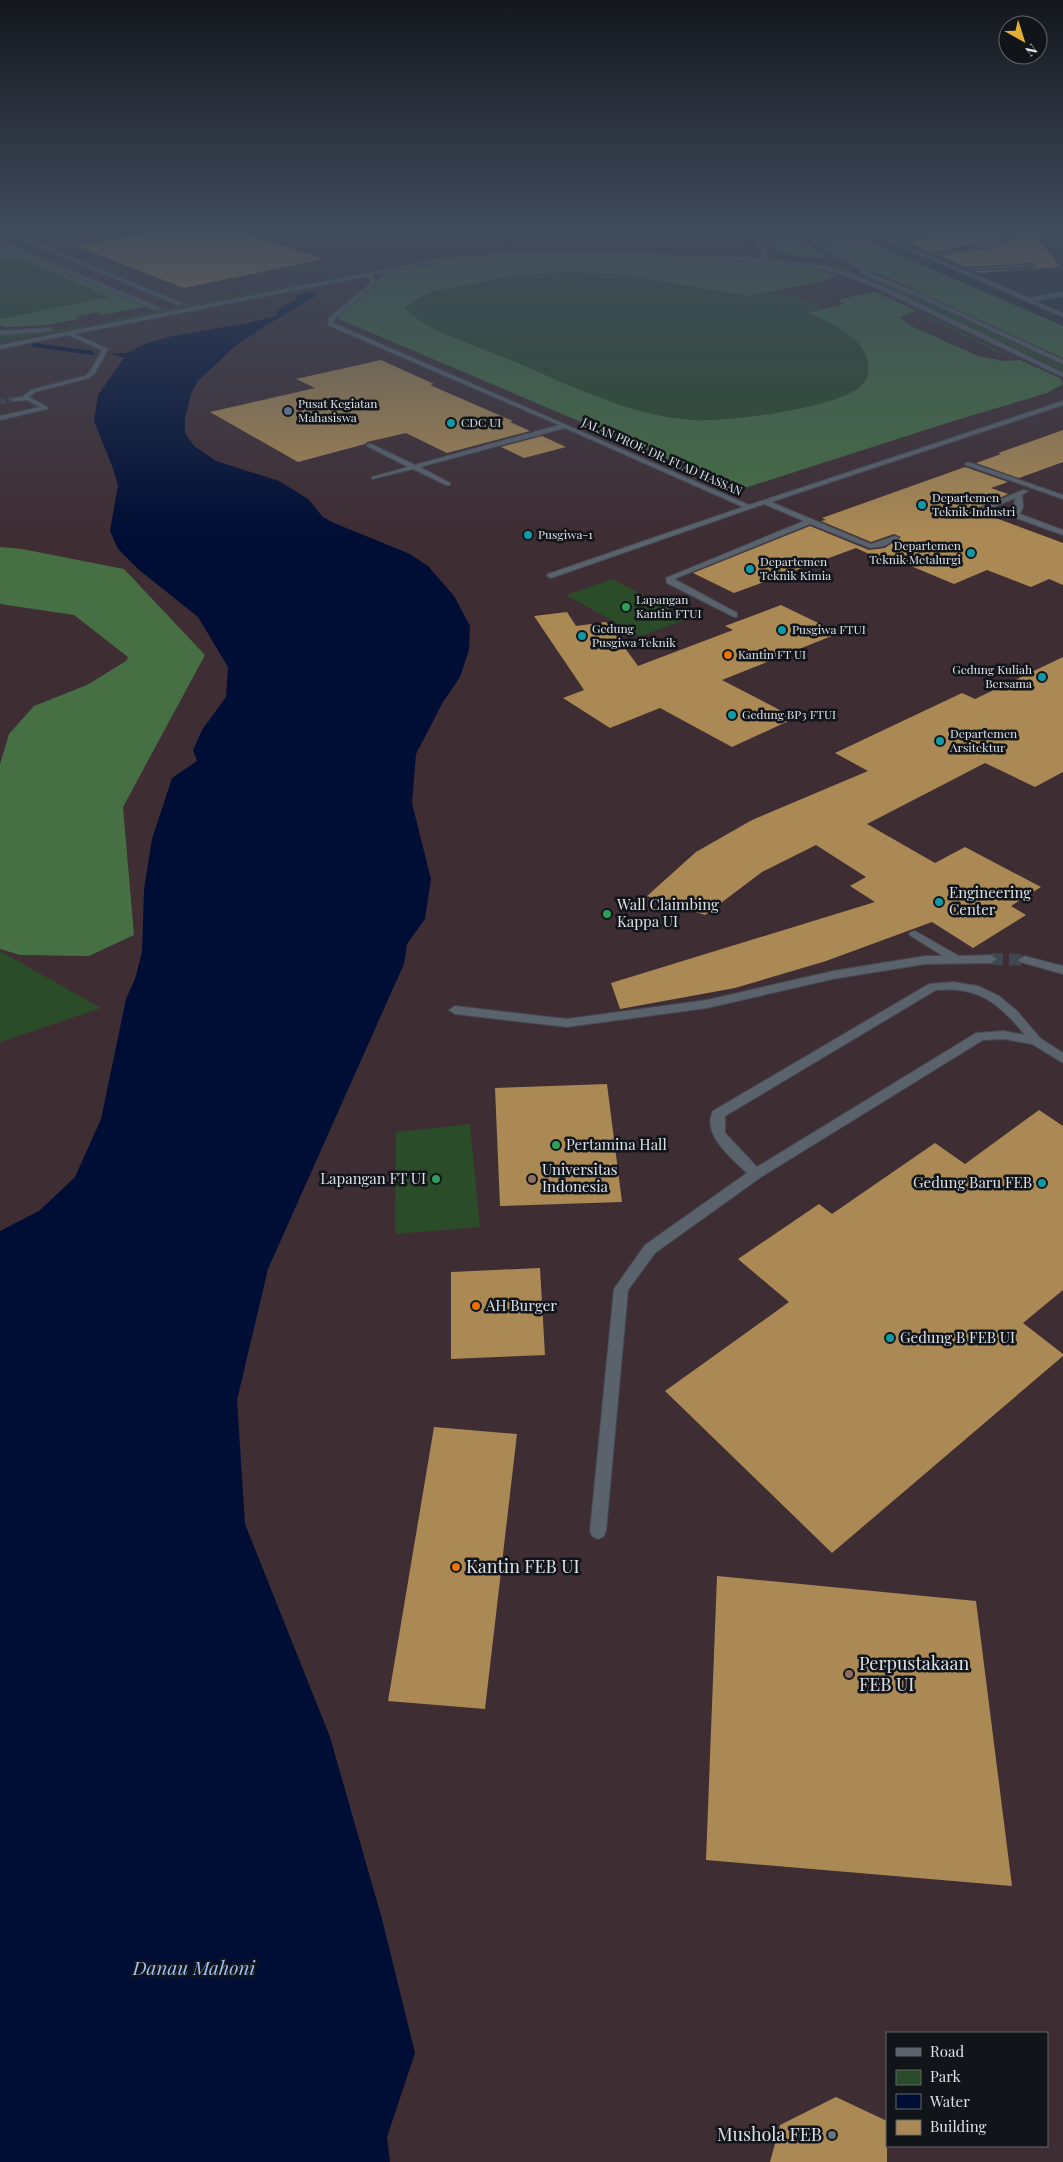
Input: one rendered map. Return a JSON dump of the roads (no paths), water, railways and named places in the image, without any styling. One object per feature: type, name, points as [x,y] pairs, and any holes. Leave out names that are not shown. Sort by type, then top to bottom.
[{"type":"street","points":[[0,333],[13,332]]},
{"type":"street","points":[[2,346],[73,332]]},
{"type":"street","name":"JALAN PROF. DR. FUAD HASSAN","points":[[348,332],[749,507],[1063,403]]},
{"type":"street","points":[[973,332],[1063,375]]},
{"type":"street","points":[[998,332],[1063,362]]},
{"type":"street","points":[[13,399],[25,397],[33,391],[87,377],[92,373],[105,349],[102,346],[67,333]]},
{"type":"street","points":[[0,418],[44,408],[25,397]]},
{"type":"street","points":[[374,478],[564,426]]},
{"type":"street","points":[[369,445],[448,484]]},
{"type":"street","points":[[968,464],[1063,497]]},
{"type":"street","points":[[984,508],[1034,487]]},
{"type":"street","points":[[1018,494],[1019,507],[1016,515],[1063,533]]},
{"type":"street","points":[[764,502],[870,546],[895,538]]},
{"type":"street","points":[[551,576],[749,507]]},
{"type":"street","points":[[734,614],[670,581],[670,578],[810,521]]},
{"type":"street","points":[[916,934],[956,959]]},
{"type":"street","points":[[455,1010],[567,1023],[707,1004],[833,975],[925,960],[991,959]]},
{"type":"street","points":[[1024,960],[1063,970]]},
{"type":"street","points":[[756,1174],[732,1150],[720,1134],[718,1114],[934,987],[962,986],[991,995],[1014,1012],[1036,1041],[1063,1059]]},
{"type":"street","points":[[598,1531],[621,1289],[650,1248],[756,1174],[980,1036],[1004,1035],[1036,1041]]},
{"type":"water","name":"Danau Mahoni","points":[[197,332],[257,332],[234,347],[198,381],[191,394],[185,419],[185,433],[194,446],[216,461],[279,481],[308,499],[323,517],[410,554],[428,566],[454,596],[470,626],[469,650],[460,677],[443,702],[416,754],[412,803],[431,879],[425,919],[407,944],[404,964],[268,1269],[237,1400],[245,1524],[330,1737],[382,1919],[415,2053],[387,2137],[390,2162],[0,2162],[0,1231],[39,1211],[75,1177],[101,1119],[126,999],[135,979],[142,952],[144,889],[152,839],[172,778],[197,761],[193,750],[202,730],[226,697],[228,667],[198,617],[138,569],[118,549],[110,531],[118,485],[94,421],[98,395],[124,358],[110,353],[127,353],[147,343]]},
{"type":"waterway","points":[[34,345],[92,353]]},
{"type":"tunnel","points":[[0,402],[13,399]]},
{"type":"tunnel","points":[[991,959],[1024,960]]},
{"type":"place","name":"Pusat Kegiatan Mahasiswa","points":[[288,411]]},
{"type":"place","name":"CDC UI","points":[[451,423]]},
{"type":"place","name":"Departemen Teknik Industri","points":[[922,505]]},
{"type":"place","name":"Pusgiwa-1","points":[[528,535]]},
{"type":"place","name":"Departemen Teknik Metalurgi","points":[[971,553]]},
{"type":"place","name":"Departemen Teknik Kimia","points":[[750,569]]},
{"type":"place","name":"Lapangan Kantin FTUI","points":[[626,607]]},
{"type":"place","name":"Pusgiwa FTUI","points":[[782,630]]},
{"type":"place","name":"Gedung Pusgiwa Teknik","points":[[582,636]]},
{"type":"place","name":"Kantin FT UI","points":[[728,655]]},
{"type":"place","name":"Gedung Kuliah Bersama","points":[[1042,677]]},
{"type":"place","name":"Gedung BP3 FTUI","points":[[732,715]]},
{"type":"place","name":"Departemen Arsitektur","points":[[940,741]]},
{"type":"place","name":"Engineering Center","points":[[939,902]]},
{"type":"place","name":"Wall Claimbing Kappa UI","points":[[607,914]]},
{"type":"place","name":"Pertamina Hall","points":[[556,1145]]},
{"type":"place","name":"Lapangan FT UI","points":[[436,1179]]},
{"type":"place","name":"Universitas Indonesia","points":[[532,1179]]},
{"type":"place","name":"Gedung Baru FEB","points":[[1042,1183]]},
{"type":"place","name":"AH Burger","points":[[476,1306]]},
{"type":"place","name":"Gedung B FEB UI","points":[[890,1338]]},
{"type":"place","name":"Kantin FEB UI","points":[[456,1567]]},
{"type":"place","name":"Perpustakaan FEB UI","points":[[849,1674]]},
{"type":"place","name":"Mushola FEB","points":[[832,2135]]}]
